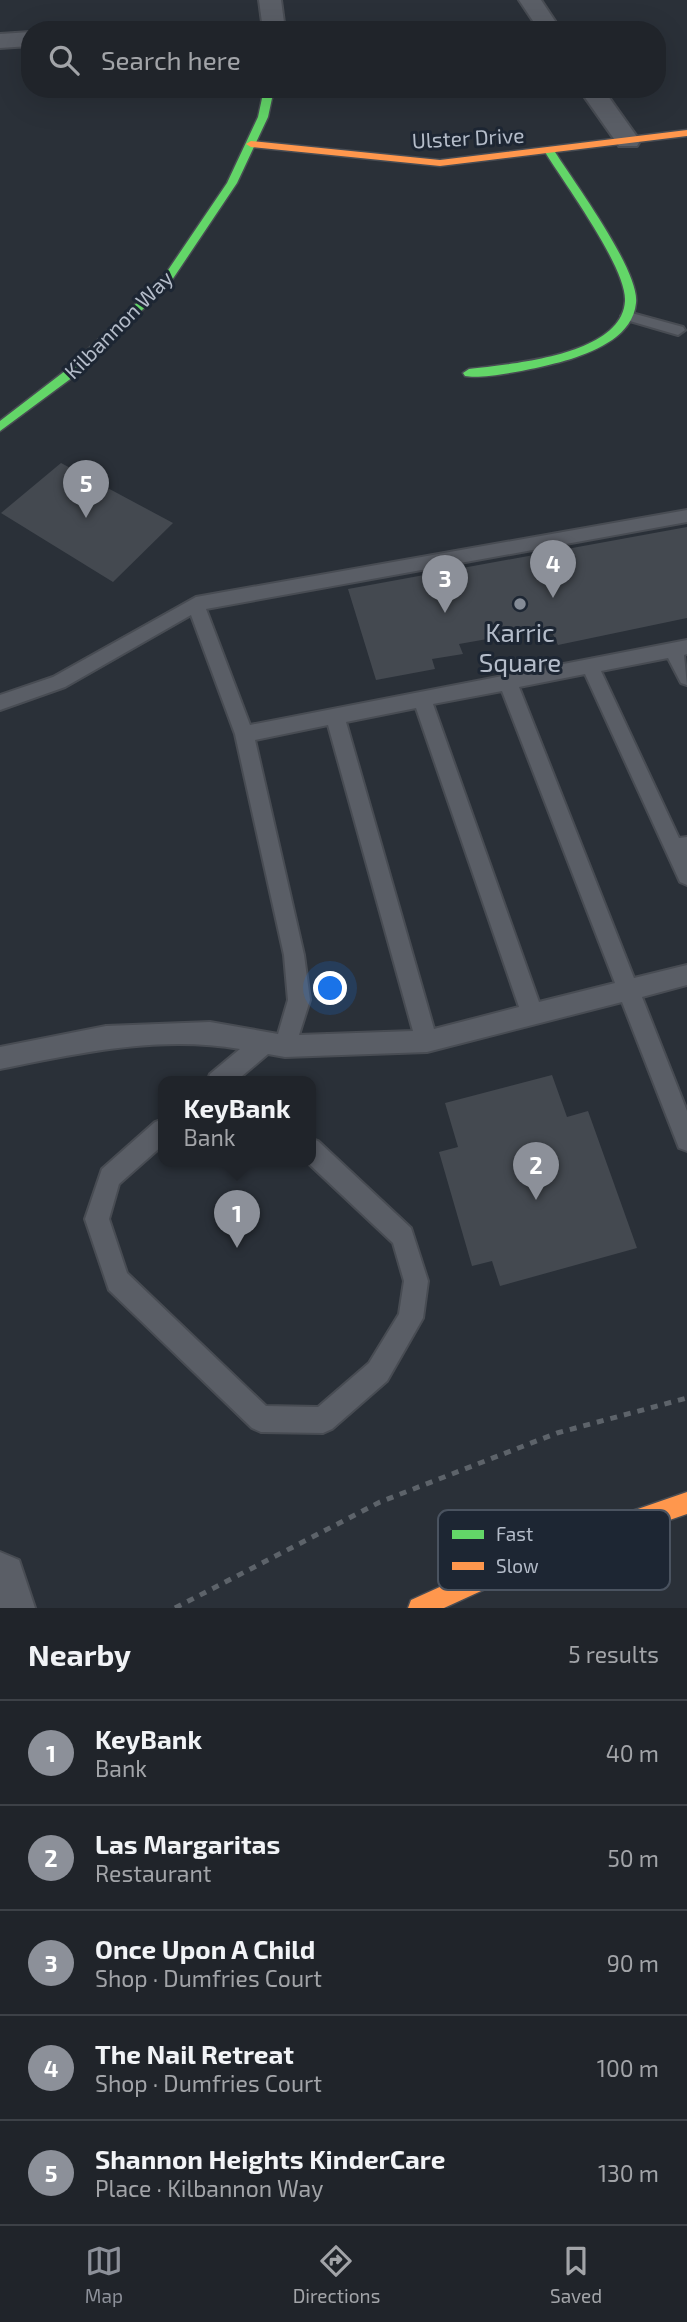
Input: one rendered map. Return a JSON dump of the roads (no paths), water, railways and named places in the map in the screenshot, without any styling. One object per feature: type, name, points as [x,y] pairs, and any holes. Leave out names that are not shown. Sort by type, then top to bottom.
[{"type":"street","points":[[270,0],[273,21]]},
{"type":"street","points":[[530,0],[544,21]]},
{"type":"street","points":[[0,41],[21,40]]},
{"type":"street","name":"Kilbannon Way","points":[[0,427],[69,374],[166,281],[232,183],[263,117],[267,98]]},
{"type":"street","points":[[597,98],[628,141]]},
{"type":"street","name":"Ulster Drive","points":[[251,144],[440,163],[550,152],[687,133]]},
{"type":"street","points":[[469,373],[562,359],[609,340],[625,325],[633,291],[550,152]]},
{"type":"street","points":[[667,1510],[687,1503]]},
{"type":"street","points":[[0,1579],[7,1608]]},
{"type":"street","points":[[419,1608],[458,1590]]},
{"type":"lane","points":[[628,316],[678,330]]},
{"type":"lane","points":[[0,703],[59,682],[196,604],[687,516]]},
{"type":"lane","points":[[196,604],[244,734],[294,954],[299,1000],[275,1044],[232,1076]]},
{"type":"lane","points":[[244,734],[680,649],[687,678]]},
{"type":"lane","points":[[590,666],[680,847],[687,876]]},
{"type":"lane","points":[[508,682],[687,1140]]},
{"type":"lane","points":[[422,699],[532,1014]]},
{"type":"lane","points":[[335,716],[427,1041]]},
{"type":"lane","points":[[0,1058],[106,1037],[210,1033],[275,1044],[427,1041],[687,975]]},
{"type":"lane","points":[[158,1134],[110,1177],[97,1219],[118,1281],[261,1419],[323,1420],[378,1372],[411,1318],[416,1281],[403,1236],[316,1155]]},
{"type":"place","name":"Shannon Heights KinderCare","points":[[86,518]]},
{"type":"place","name":"The Nail Retreat","points":[[553,598]]},
{"type":"place","name":"Karric Square","points":[[520,604]]},
{"type":"place","name":"Once Upon A Child","points":[[445,613]]},
{"type":"place","name":"Las Margaritas","points":[[536,1200]]},
{"type":"place","name":"KeyBank","points":[[237,1248]]}]
